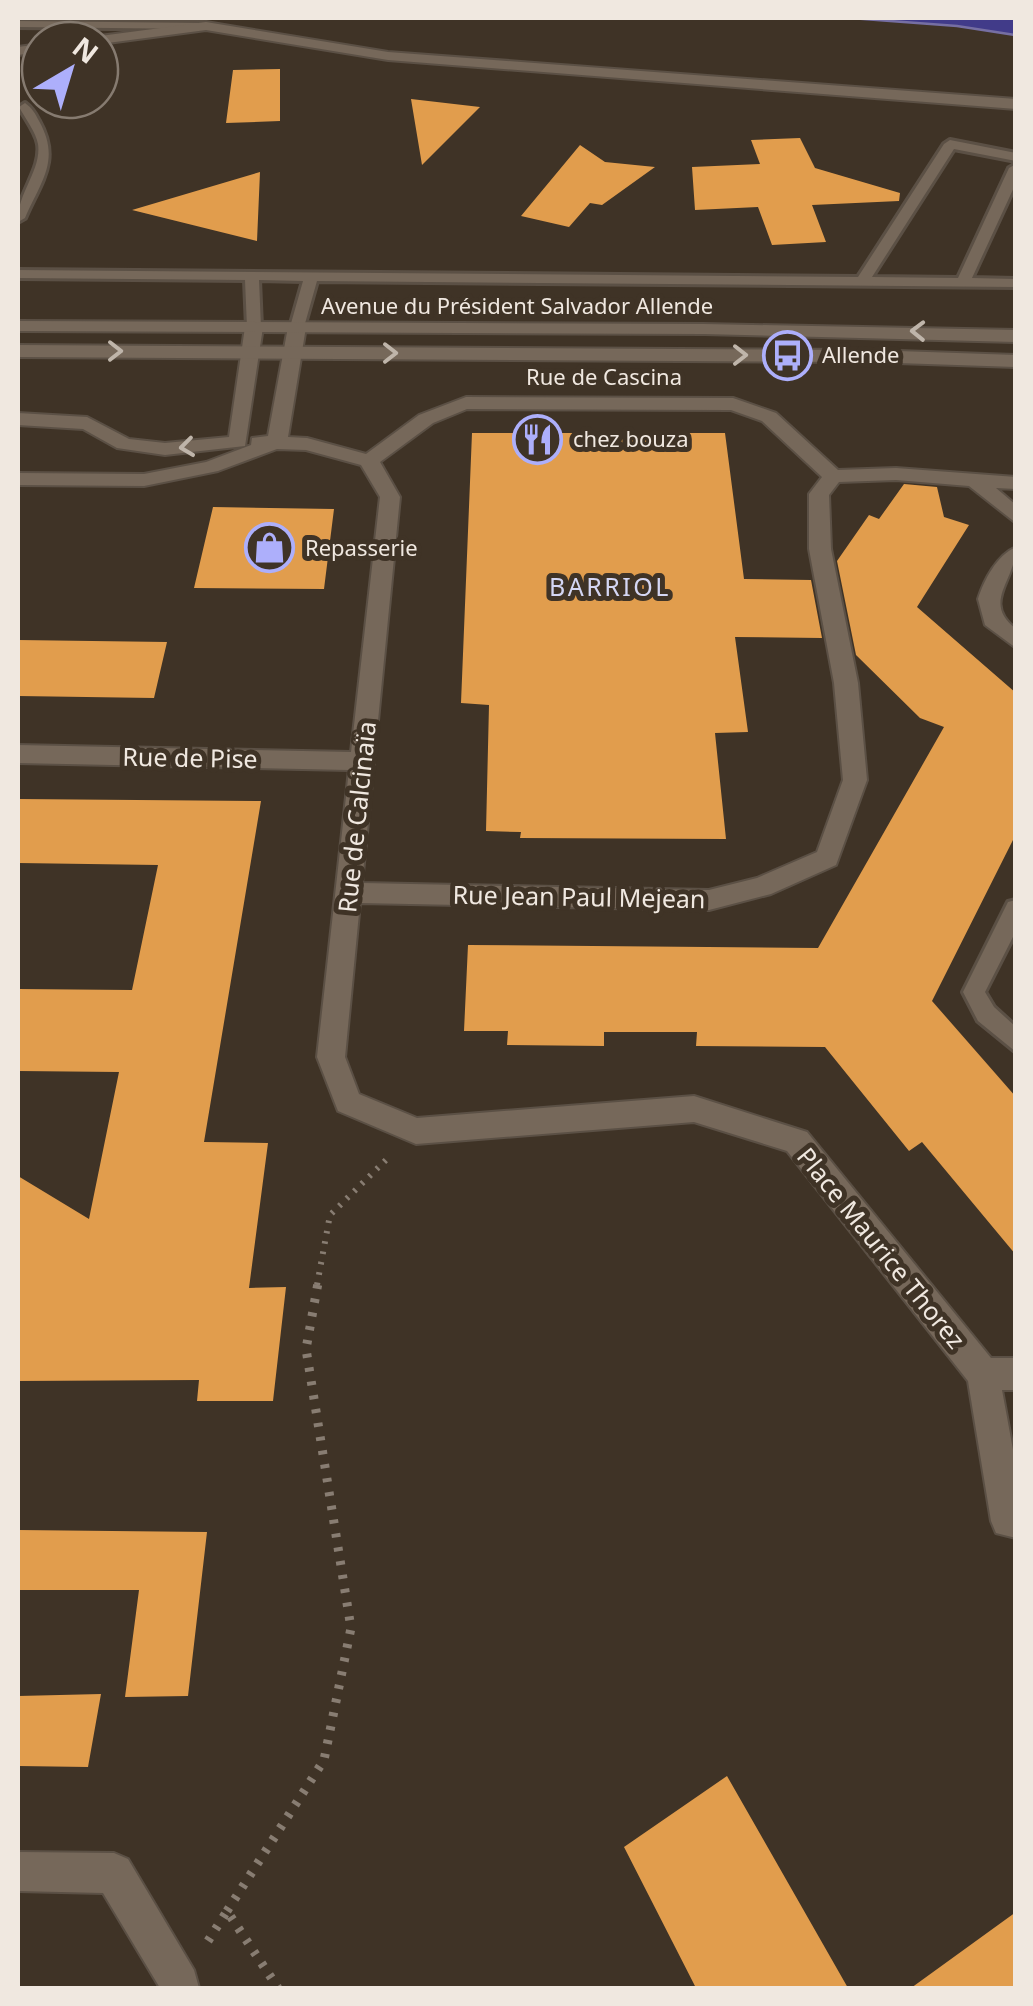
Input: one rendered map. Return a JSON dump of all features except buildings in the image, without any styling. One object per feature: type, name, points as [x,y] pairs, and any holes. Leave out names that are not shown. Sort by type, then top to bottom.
[{"type":"street","points":[[120,37],[206,26],[388,56],[1016,104]]},
{"type":"street","name":"Avenue du Président Salvador Allende","points":[[18,326],[937,331],[1016,336]]},
{"type":"street","points":[[238,442],[254,327]]},
{"type":"street","points":[[278,442],[297,327]]},
{"type":"street","points":[[18,351],[868,356],[1016,361]]},
{"type":"street","name":"Rue de Cascina","points":[[369,462],[420,420],[440,408],[466,403],[715,402],[769,417],[833,476]]},
{"type":"street","points":[[18,419],[87,423],[124,444],[165,450],[278,442],[307,444],[369,462]]},
{"type":"street","points":[[18,479],[144,480],[211,467],[278,442]]},
{"type":"street","name":"Rue de Calcinaïa","points":[[369,462],[390,498],[332,1056],[348,1102],[416,1130]]},
{"type":"street","points":[[833,476],[896,474],[1016,483]]},
{"type":"street","name":"Rue Jean Paul Mejean","points":[[348,893],[709,900],[762,887],[826,858],[855,780],[846,683],[820,549],[819,494],[833,476]]},
{"type":"street","points":[[974,480],[1016,517]]},
{"type":"street","points":[[1016,554],[989,592],[988,612],[995,628],[1016,640]]},
{"type":"street","name":"Rue de Pise","points":[[18,754],[362,761]]},
{"type":"street","name":"Place Maurice Thorez","points":[[416,1130],[694,1108],[797,1142],[999,1374],[1008,1520],[1016,1521]]},
{"type":"street","points":[[18,1872],[114,1873],[180,1984]]},
{"type":"lane","points":[[120,25],[206,26]]},
{"type":"lane","points":[[18,218],[44,158],[44,141],[32,120]]},
{"type":"lane","points":[[863,281],[950,144],[1016,157]]},
{"type":"lane","points":[[963,282],[1016,168]]},
{"type":"lane","points":[[18,274],[1016,283]]},
{"type":"lane","points":[[252,278],[254,327]]},
{"type":"lane","points":[[297,327],[311,278]]},
{"type":"lane","points":[[1016,908],[974,992],[986,1014],[1016,1042]]},
{"type":"path","points":[[180,1984],[324,1760],[351,1628],[306,1350],[330,1215],[416,1130]]},
{"type":"path","points":[[227,1911],[278,1988]]},
{"type":"shaded area","points":[[850,18],[1015,18],[1015,35],[957,26]]},
{"type":"place","name":"Allende","points":[[787,355]]},
{"type":"place","name":"chez bouza","points":[[538,439]]},
{"type":"place","name":"Repasserie","points":[[270,548]]},
{"type":"district","name":"BARRIOL","points":[[610,587]]}]
